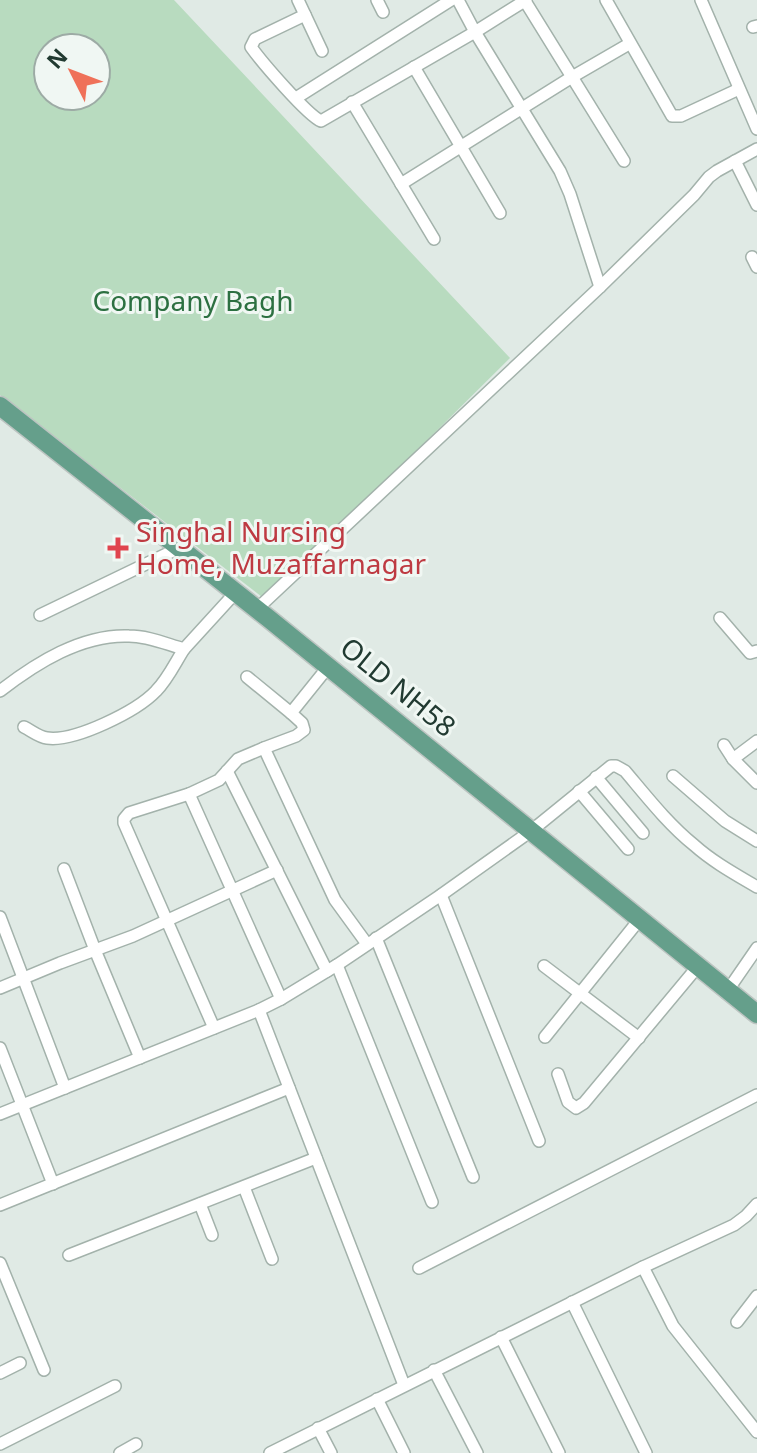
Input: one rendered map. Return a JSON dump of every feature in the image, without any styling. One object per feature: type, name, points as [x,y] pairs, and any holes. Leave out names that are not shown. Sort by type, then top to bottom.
[{"type":"main road","name":"OLD NH58","points":[[0,406],[176,550]]},
{"type":"main road","name":"OLD NH58","points":[[0,416],[234,595],[698,966],[757,1024]]},
{"type":"main road","name":"OLD NH58","points":[[234,595],[257,609],[319,666]]},
{"type":"main road","name":"OLD NH58","points":[[528,833],[635,925],[725,994],[757,1014]]},
{"type":"street","points":[[298,0],[322,51]]},
{"type":"street","points":[[377,0],[383,12]]},
{"type":"street","points":[[296,98],[451,0]]},
{"type":"street","points":[[458,0],[565,182],[600,287]]},
{"type":"street","points":[[305,15],[255,39],[251,47],[318,121],[526,0],[624,161]]},
{"type":"street","points":[[606,0],[672,116],[681,116],[739,89]]},
{"type":"street","points":[[701,0],[757,129]]},
{"type":"street","points":[[401,184],[629,44]]},
{"type":"street","points":[[414,67],[500,213]]},
{"type":"street","points":[[352,102],[434,239]]},
{"type":"street","points":[[257,609],[600,287],[709,177],[757,149]]},
{"type":"street","points":[[735,161],[757,205]]},
{"type":"street","points":[[40,615],[176,550]]},
{"type":"street","points":[[24,727],[48,738],[62,737],[79,734],[132,710],[146,701],[165,681],[184,649],[234,595]]},
{"type":"street","points":[[720,618],[750,653],[757,651]]},
{"type":"street","points":[[0,691],[21,674],[56,654],[109,637],[150,639],[184,649]]},
{"type":"street","points":[[291,713],[319,666]]},
{"type":"street","points":[[214,1028],[124,819],[129,813],[214,783],[238,759],[304,730],[302,723],[247,677]]},
{"type":"street","points":[[733,759],[757,741]]},
{"type":"street","points":[[724,745],[757,783]]},
{"type":"street","points":[[264,748],[335,900],[371,941],[473,1177]]},
{"type":"street","points":[[0,1114],[281,999],[441,895],[528,833],[611,766],[621,768],[693,845],[757,887]]},
{"type":"street","points":[[227,771],[277,870],[332,968],[432,1202]]},
{"type":"street","points":[[673,776],[725,821],[757,841]]},
{"type":"street","points":[[596,777],[643,833]]},
{"type":"street","points":[[579,791],[628,849]]},
{"type":"street","points":[[189,794],[281,999]]},
{"type":"street","points":[[64,869],[140,1058]]},
{"type":"street","points":[[0,988],[133,936],[277,870]]},
{"type":"street","points":[[441,895],[539,1141]]},
{"type":"street","points":[[0,917],[65,1088]]},
{"type":"street","points":[[545,1037],[635,925]]},
{"type":"street","points":[[725,994],[757,948]]},
{"type":"street","points":[[544,966],[639,1038]]},
{"type":"street","points":[[558,1074],[568,1102],[576,1108],[584,1103],[694,971]]},
{"type":"street","points":[[259,1010],[404,1385]]},
{"type":"street","points":[[0,1048],[53,1184]]},
{"type":"street","points":[[0,1205],[289,1088]]},
{"type":"street","points":[[419,1268],[757,1095]]},
{"type":"street","points":[[69,1255],[316,1158]]},
{"type":"street","points":[[244,1187],[272,1259]]},
{"type":"street","points":[[200,1204],[212,1235]]},
{"type":"street","points":[[270,1453],[643,1267],[734,1225],[757,1204]]},
{"type":"street","points":[[0,1263],[44,1370]]},
{"type":"street","points":[[643,1267],[673,1326],[757,1432]]},
{"type":"street","points":[[737,1322],[757,1296]]},
{"type":"street","points":[[572,1302],[646,1453]]},
{"type":"street","points":[[501,1337],[559,1453]]},
{"type":"street","points":[[0,1373],[20,1363]]},
{"type":"street","points":[[434,1370],[477,1453]]},
{"type":"street","points":[[0,1444],[115,1386]]},
{"type":"street","points":[[377,1399],[404,1453]]},
{"type":"street","points":[[318,1428],[331,1453]]},
{"type":"street","points":[[120,1453],[136,1444]]},
{"type":"green space","name":"Company Bagh","points":[[0,0],[174,0],[510,358],[266,600],[0,395]]},
{"type":"place","name":"Singhal Nursing Home, Muzaffarnagar","points":[[118,548]]}]
